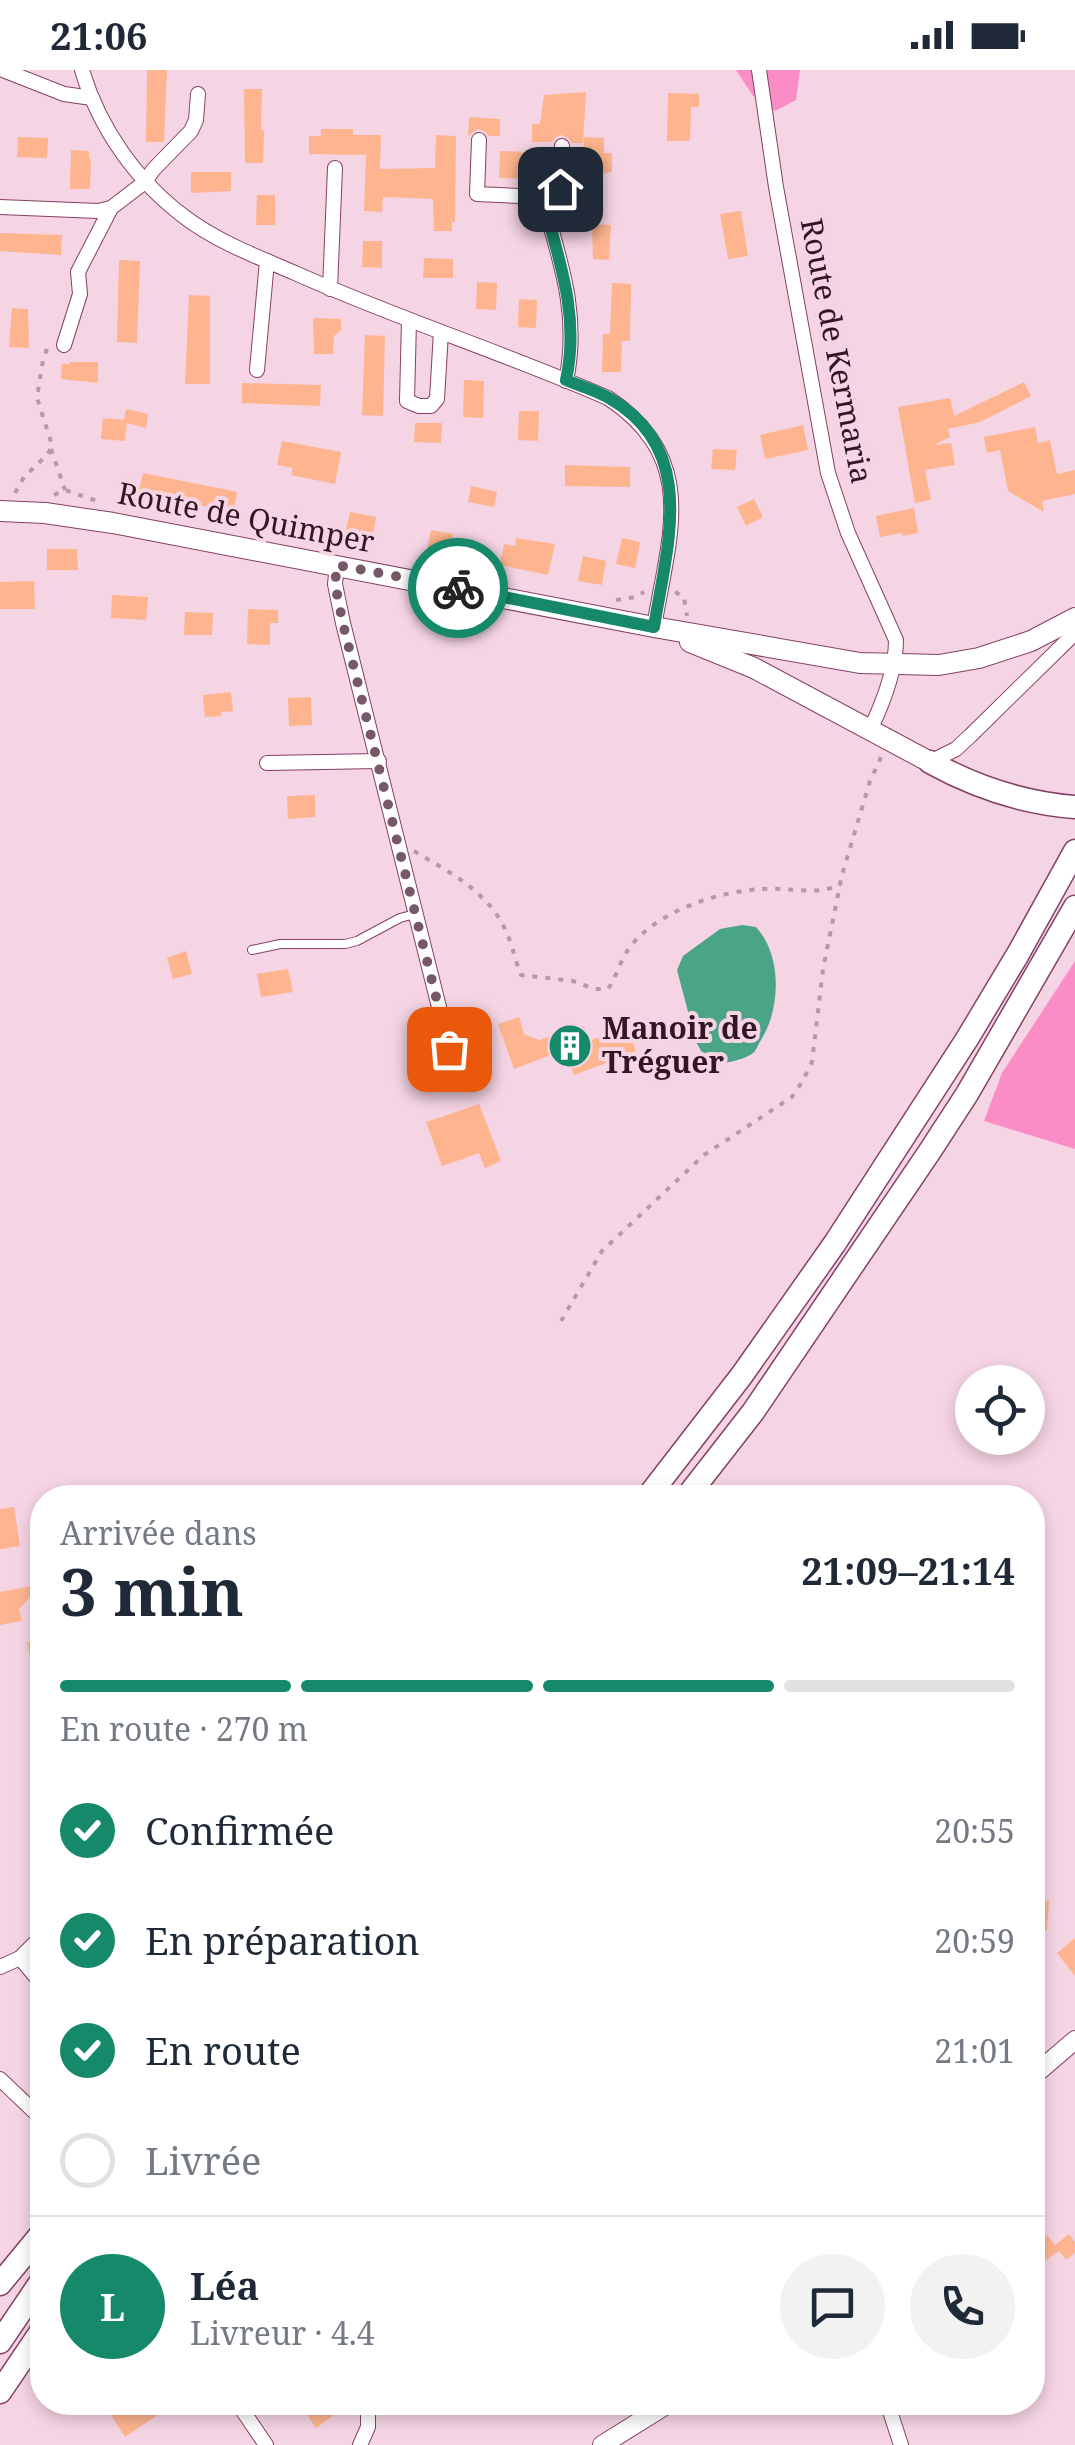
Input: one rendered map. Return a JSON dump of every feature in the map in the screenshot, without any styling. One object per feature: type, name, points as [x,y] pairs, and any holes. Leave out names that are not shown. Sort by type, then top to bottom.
[{"type":"highway","points":[[930,762],[988,790],[1050,805],[1075,806]]},
{"type":"highway","points":[[657,1485],[742,1375],[845,1228],[967,1039],[1075,851]]},
{"type":"highway","points":[[696,1485],[754,1412],[930,1151],[1075,907]]},
{"type":"highway","points":[[0,2284],[30,2248]]},
{"type":"highway","points":[[0,2342],[30,2298]]},
{"type":"highway","points":[[0,2392],[30,2348]]},
{"type":"main road","name":"Route de Quimper","points":[[5,511],[91,519],[818,657],[892,665],[940,665],[979,658],[1031,641],[1075,618]]},
{"type":"main road","points":[[654,627],[754,668],[930,762]]},
{"type":"street","points":[[3,70],[64,94],[92,98]]},
{"type":"street","points":[[82,70],[106,126],[144,182],[187,220],[212,236],[330,288],[566,380],[624,408],[648,432],[662,454],[671,491],[672,515],[654,627]]},
{"type":"street","name":"Route de Kermaria","points":[[759,70],[822,449],[848,533],[896,640],[881,706],[870,730]]},
{"type":"street","points":[[64,345],[80,294],[78,272],[111,208],[144,182],[192,131],[198,94]]},
{"type":"street","points":[[480,140],[478,194],[542,197],[560,189],[562,146]]},
{"type":"street","points":[[330,288],[335,168]]},
{"type":"street","points":[[542,197],[564,270],[571,316],[572,348],[566,380]]},
{"type":"street","points":[[0,208],[111,208]]},
{"type":"street","points":[[256,370],[267,261]]},
{"type":"street","points":[[409,320],[409,404],[431,406],[438,399],[441,332]]},
{"type":"street","points":[[337,565],[338,601],[458,1083]]},
{"type":"street","points":[[930,762],[956,749],[1075,633]]},
{"type":"street","points":[[267,763],[379,761]]},
{"type":"street","points":[[0,1968],[30,1948]]},
{"type":"street","points":[[20,1958],[30,1970]]},
{"type":"street","points":[[1045,2066],[1075,2040]]},
{"type":"street","points":[[0,2079],[30,2108]]},
{"type":"street","points":[[246,2415],[266,2445]]},
{"type":"street","points":[[360,2445],[368,2427],[368,2415]]},
{"type":"street","points":[[602,2445],[649,2415]]},
{"type":"street","points":[[891,2415],[901,2445]]},
{"type":"street","points":[[249,2420],[256,2445]]},
{"type":"lane","points":[[252,950],[280,944],[345,944],[415,914]]},
{"type":"path","points":[[64,345],[47,346],[38,403],[65,490]]},
{"type":"path","points":[[5,511],[24,477],[51,449]]},
{"type":"path","points":[[561,1321],[602,1251],[704,1155],[792,1097],[802,1082],[812,1062],[840,885],[870,781],[889,742]]},
{"type":"path","points":[[397,841],[489,902],[507,931],[521,975],[573,981],[595,989],[608,989],[630,947],[644,932],[688,905],[761,889],[826,891],[840,885]]},
{"type":"shaded area","points":[[736,70],[800,70],[796,100],[775,111],[753,96]]},
{"type":"shaded area","points":[[756,927],[771,952],[776,982],[772,1013],[753,1053],[730,1062],[710,1062],[696,1042],[677,970],[683,956],[720,929]]},
{"type":"shaded area","points":[[1075,961],[1075,1149],[984,1121],[1002,1073]]},
{"type":"building","points":[[147,70],[167,70],[164,142],[146,142]]},
{"type":"building","points":[[244,89],[262,89],[263,163],[245,163]]},
{"type":"building","points":[[586,92],[583,143],[572,143],[562,135],[552,142],[532,142],[532,124],[540,124],[544,95]]},
{"type":"building","points":[[668,93],[699,94],[699,107],[691,107],[690,141],[667,141]]},
{"type":"building","points":[[469,117],[500,119],[500,136],[489,136],[478,129],[468,136]]},
{"type":"building","points":[[321,129],[353,129],[353,135],[381,135],[380,169],[435,168],[436,135],[456,136],[452,231],[434,231],[433,199],[383,197],[382,212],[364,211],[366,155],[309,154],[309,136],[321,136]]},
{"type":"building","points":[[18,137],[48,138],[47,158],[17,157]]},
{"type":"building","points":[[584,137],[604,138],[604,153],[612,153],[612,172],[601,174],[600,214],[581,214]]},
{"type":"building","points":[[71,150],[89,151],[90,189],[70,189]]},
{"type":"building","points":[[500,151],[531,152],[531,179],[499,178]]},
{"type":"building","points":[[191,172],[231,172],[231,191],[191,193]]},
{"type":"building","points":[[257,195],[275,195],[275,225],[256,225]]},
{"type":"building","points":[[741,211],[748,256],[728,259],[720,214]]},
{"type":"building","points":[[592,224],[611,225],[609,260],[593,259]]},
{"type":"building","points":[[0,233],[62,235],[61,255],[0,251]]},
{"type":"building","points":[[363,241],[382,241],[382,268],[362,267]]},
{"type":"building","points":[[424,258],[453,259],[453,278],[423,278]]},
{"type":"building","points":[[119,260],[140,261],[137,343],[117,342]]},
{"type":"building","points":[[477,282],[497,283],[496,310],[476,309]]},
{"type":"building","points":[[612,283],[631,284],[630,341],[622,341],[621,372],[602,372],[603,334],[610,334]]},
{"type":"building","points":[[189,295],[210,296],[210,384],[185,384]]},
{"type":"building","points":[[519,299],[537,300],[536,328],[518,327]]},
{"type":"building","points":[[12,308],[28,309],[29,348],[9,347]]},
{"type":"building","points":[[313,318],[341,319],[341,330],[334,336],[333,354],[314,354]]},
{"type":"building","points":[[365,335],[385,336],[383,416],[362,415]]},
{"type":"building","points":[[98,362],[98,383],[61,379],[62,364]]},
{"type":"building","points":[[464,380],[484,381],[483,418],[463,417]]},
{"type":"building","points":[[1024,382],[1031,396],[980,422],[948,429],[950,437],[934,445],[951,443],[955,465],[925,470],[931,500],[915,503],[898,407],[950,398],[954,416]]},
{"type":"building","points":[[242,383],[321,385],[320,406],[242,403]]},
{"type":"building","points":[[126,409],[148,414],[146,428],[127,423],[125,441],[101,439],[103,418],[124,420]]},
{"type":"building","points":[[519,411],[539,411],[538,441],[518,440]]},
{"type":"building","points":[[415,423],[442,423],[441,443],[414,442]]},
{"type":"building","points":[[803,425],[808,450],[765,459],[760,435]]},
{"type":"building","points":[[1035,427],[1038,443],[1050,440],[1057,474],[1075,470],[1075,494],[1042,501],[1044,512],[1008,491],[1000,450],[987,453],[984,437]]},
{"type":"building","points":[[282,441],[341,452],[335,484],[291,475],[293,468],[277,465]]},
{"type":"building","points":[[713,449],[737,450],[735,470],[711,469]]},
{"type":"building","points":[[565,465],[630,467],[630,487],[565,486]]},
{"type":"building","points":[[143,473],[237,492],[234,512],[138,494]]},
{"type":"building","points":[[471,486],[497,492],[494,507],[468,502]]},
{"type":"building","points":[[754,499],[763,517],[746,526],[737,507]]},
{"type":"building","points":[[914,508],[918,533],[880,537],[876,516]]},
{"type":"building","points":[[350,512],[376,517],[372,539],[345,534]]},
{"type":"building","points":[[431,530],[453,534],[449,555],[427,550]]},
{"type":"building","points":[[516,538],[555,544],[548,575],[500,565],[504,544],[515,546]]},
{"type":"building","points":[[622,538],[640,542],[635,568],[616,564]]},
{"type":"building","points":[[47,549],[77,549],[78,570],[47,570]]},
{"type":"building","points":[[583,556],[606,561],[602,585],[578,581]]},
{"type":"building","points":[[34,581],[35,609],[0,609],[0,582]]},
{"type":"building","points":[[112,595],[148,597],[146,620],[111,618]]},
{"type":"building","points":[[248,609],[278,610],[278,623],[270,623],[270,645],[247,644]]},
{"type":"building","points":[[185,612],[213,613],[212,635],[184,635]]},
{"type":"building","points":[[231,692],[233,711],[205,717],[203,695]]},
{"type":"building","points":[[311,697],[312,725],[289,726],[288,698]]},
{"type":"building","points":[[315,795],[315,817],[288,819],[287,796]]},
{"type":"building","points":[[186,951],[192,974],[173,979],[167,958]]},
{"type":"building","points":[[288,969],[293,992],[261,997],[257,974]]},
{"type":"building","name":"Manoir de Tréguer","points":[[519,1017],[524,1034],[539,1040],[584,1026],[589,1041],[627,1027],[636,1052],[574,1075],[564,1050],[514,1069],[498,1024]]},
{"type":"building","points":[[479,1104],[501,1161],[485,1168],[479,1153],[442,1166],[426,1122]]},
{"type":"building","points":[[14,1507],[20,1546],[0,1549],[0,1509]]},
{"type":"building","points":[[30,1586],[30,1597],[19,1609],[22,1621],[0,1625],[0,1592]]},
{"type":"building","points":[[1045,1901],[1049,1901],[1045,1931]]},
{"type":"building","points":[[1075,1938],[1075,1976],[1057,1953]]},
{"type":"building","points":[[1069,2234],[1075,2242],[1075,2253],[1066,2260],[1059,2251],[1045,2261],[1045,2236],[1055,2245]]},
{"type":"building","points":[[111,2415],[158,2415],[125,2437]]},
{"type":"building","points":[[307,2415],[334,2415],[316,2428]]},
{"type":"way so far","points":[[449,1049],[343,624],[335,584],[337,565],[458,588]]},
{"type":"place","name":"Manoir de Tréguer","points":[[570,1046]]},
{"type":"route","points":[[458,588],[654,627],[672,515],[666,466],[648,432],[624,408],[566,380],[572,348],[571,316],[564,270],[542,197],[560,189]]}]
